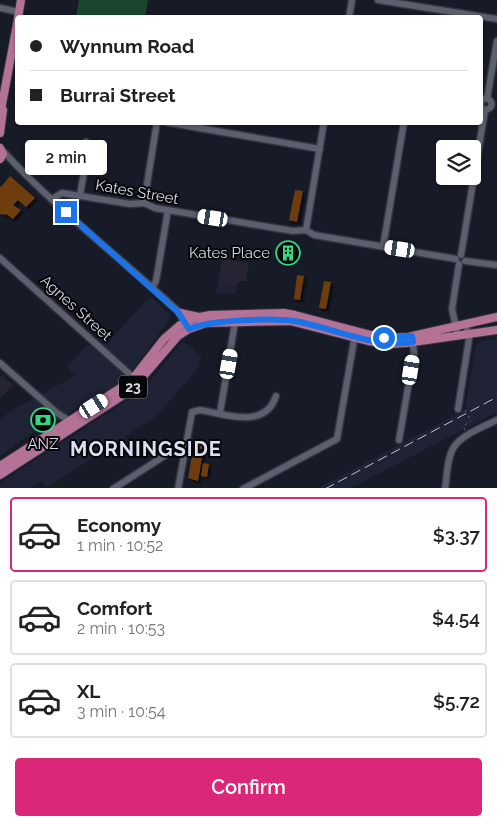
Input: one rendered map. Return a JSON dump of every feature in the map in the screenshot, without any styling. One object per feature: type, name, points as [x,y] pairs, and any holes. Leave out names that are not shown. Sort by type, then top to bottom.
[{"type":"main road","points":[[19,15],[21,0]]},
{"type":"main road","points":[[0,133],[3,82],[15,32]]},
{"type":"main road","points":[[0,115],[3,106]]},
{"type":"main road","points":[[0,159],[3,154],[1,148]]},
{"type":"main road","points":[[172,330],[179,312],[199,317]]},
{"type":"main road","name":"23","points":[[0,476],[123,395],[141,380],[173,341],[187,326],[199,317],[284,313],[356,334]]},
{"type":"main road","name":"23","points":[[413,339],[495,316]]},
{"type":"main road","name":"23","points":[[0,466],[134,378],[172,330],[206,323],[290,321],[356,334],[384,338],[413,339],[458,336],[497,330]]},
{"type":"main road","points":[[94,406],[101,405],[117,394],[123,395]]},
{"type":"main road","points":[[34,444],[37,446],[44,442],[50,443]]},
{"type":"main road","points":[[18,454],[28,457]]},
{"type":"street","points":[[350,15],[352,0]]},
{"type":"street","points":[[378,0],[472,15]]},
{"type":"street","points":[[0,8],[15,18]]},
{"type":"street","points":[[483,17],[497,19]]},
{"type":"street","points":[[487,99],[497,41]]},
{"type":"street","points":[[483,100],[487,99],[494,105],[490,109],[485,110],[483,122]]},
{"type":"street","points":[[144,203],[157,125]]},
{"type":"street","points":[[182,125],[320,149]]},
{"type":"street","points":[[306,230],[324,125]]},
{"type":"street","points":[[383,246],[403,125]]},
{"type":"street","points":[[458,336],[452,309],[482,125]]},
{"type":"street","points":[[80,195],[88,149],[86,142]]},
{"type":"street","points":[[1,148],[52,199],[179,312],[187,326]]},
{"type":"street","points":[[0,159],[21,170]]},
{"type":"street","name":"Kates Street","points":[[52,199],[62,192],[130,204],[144,203],[152,208],[293,231],[306,230],[314,235],[497,266]]},
{"type":"street","points":[[152,288],[156,281],[168,210]]},
{"type":"street","name":"Agnes Street","points":[[0,258],[134,378]]},
{"type":"street","points":[[220,413],[234,322]]},
{"type":"street","points":[[458,410],[468,334],[466,323]]},
{"type":"street","points":[[243,488],[337,440],[356,334]]},
{"type":"street","points":[[399,440],[414,353],[413,339]]},
{"type":"street","points":[[0,363],[57,414],[70,421]]},
{"type":"street","points":[[180,488],[185,446],[192,412],[200,410],[254,417],[265,412],[276,396]]},
{"type":"street","points":[[57,414],[62,426]]},
{"type":"street","points":[[445,488],[453,447],[461,439],[497,420]]},
{"type":"street","points":[[112,488],[175,449],[185,446]]},
{"type":"path","points":[[464,425],[472,421],[465,410]]},
{"type":"shaded area","points":[[222,259],[249,263],[246,281],[241,281],[236,287],[218,282]]},
{"type":"shaded area","points":[[218,282],[236,287],[236,293],[216,293]]},
{"type":"shaded area","points":[[150,296],[170,316],[135,368],[119,384],[29,435],[0,456],[0,419],[76,375],[67,367],[87,345],[107,344]]},
{"type":"shaded area","points":[[497,339],[497,412],[351,488],[318,488],[467,409],[465,408],[476,344],[482,341]]},
{"type":"shaded area","points":[[183,341],[201,356],[199,367],[157,416],[124,437],[127,442],[114,450],[111,446],[46,488],[41,481],[32,488],[0,488],[0,483],[142,391]]},
{"type":"shaded area","points":[[2,375],[13,385],[0,399],[0,377]]},
{"type":"green space","points":[[79,0],[148,0],[145,15],[76,15]]},
{"type":"building","points":[[10,176],[35,198],[26,207],[18,200],[13,205],[21,210],[13,219],[6,214],[0,214],[0,186]]},
{"type":"building","points":[[295,190],[303,191],[297,222],[289,220]]},
{"type":"building","name":"Kates Place","points":[[286,241],[293,243],[290,264],[282,263]]},
{"type":"building","points":[[297,275],[304,276],[300,300],[294,299]]},
{"type":"building","points":[[324,281],[331,282],[326,309],[319,308]]},
{"type":"building","points":[[195,440],[204,442],[203,449],[194,448]]},
{"type":"building","points":[[193,450],[203,452],[198,481],[188,478]]},
{"type":"building","points":[[203,463],[209,464],[207,477],[201,476]]},
{"type":"railway","points":[[327,488],[497,397]]},
{"type":"place","name":"Kates Place","points":[[288,253]]},
{"type":"place","name":"ANZ","points":[[43,420]]},
{"type":"district","name":"MORNINGSIDE","points":[[146,449]]},
{"type":"route","points":[[66,212],[178,312],[189,329],[206,323],[277,320],[300,322],[368,341],[394,344],[413,342],[412,336],[384,338]]}]
